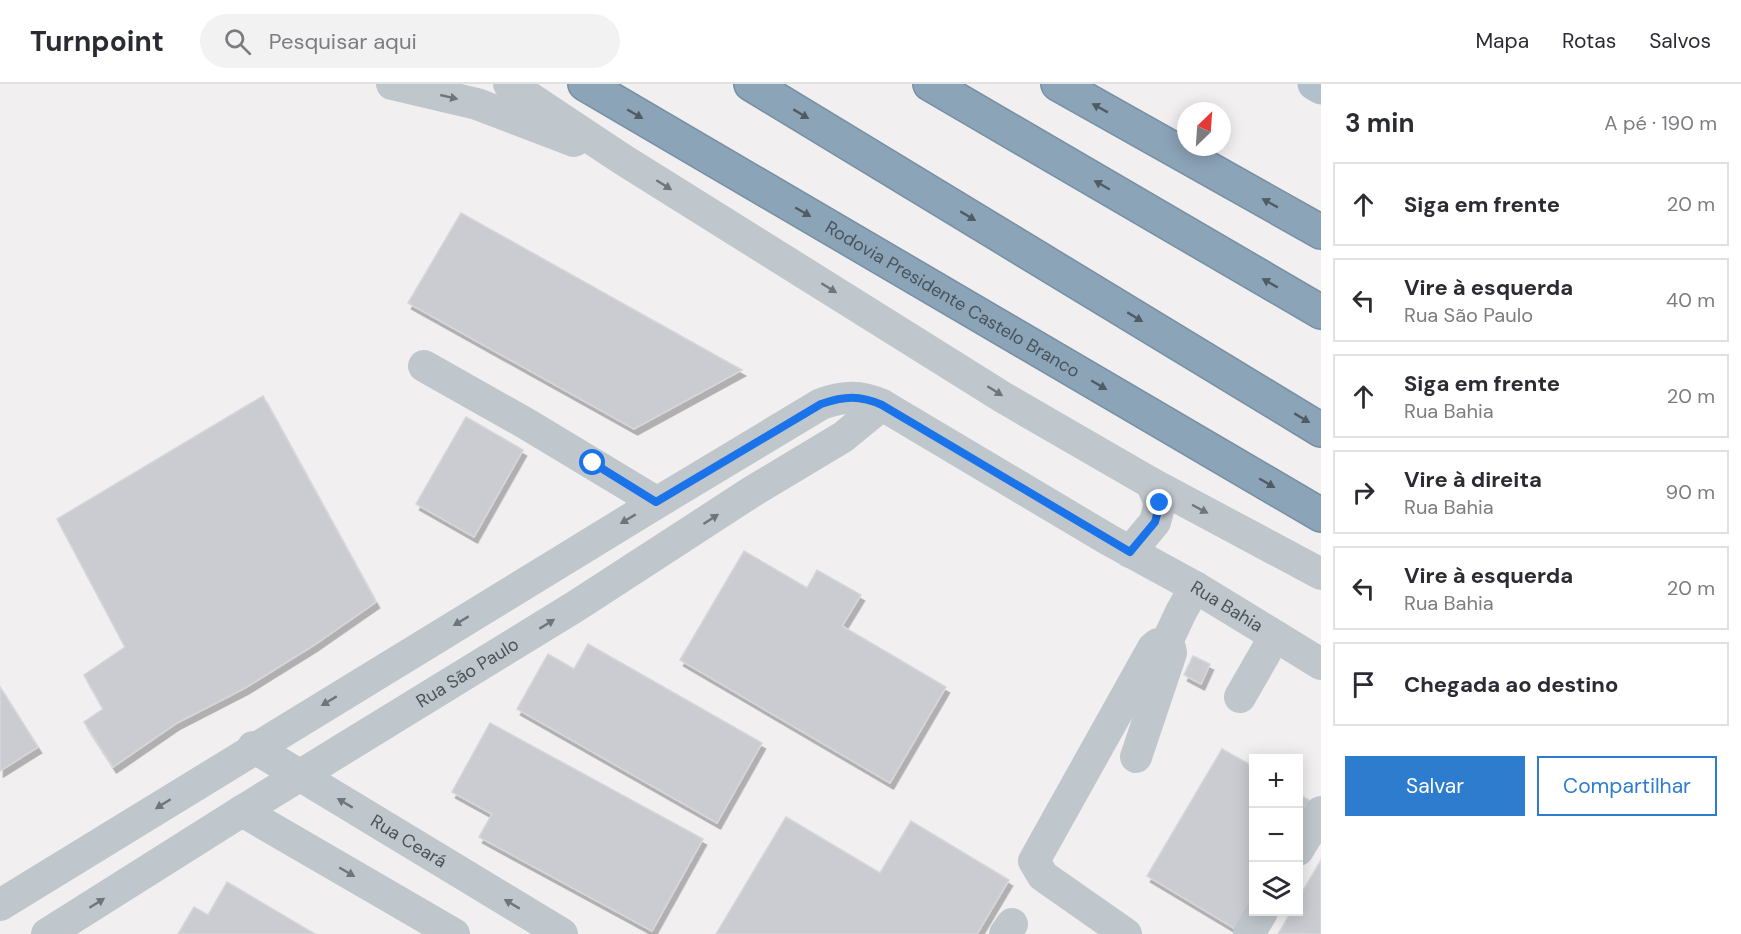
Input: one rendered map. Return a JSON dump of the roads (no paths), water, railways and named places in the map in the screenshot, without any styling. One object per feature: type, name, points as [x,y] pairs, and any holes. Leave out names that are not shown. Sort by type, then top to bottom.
[{"type":"highway","name":"Rodovia Presidente Castelo Branco","points":[[585,84],[1321,515]]},
{"type":"highway","points":[[752,84],[1321,430]]},
{"type":"highway","points":[[930,84],[1321,312]]},
{"type":"highway","points":[[1058,84],[1321,232]]},
{"type":"main road","points":[[1314,84],[1321,88]]},
{"type":"street","points":[[392,84],[477,104],[622,159]]},
{"type":"street","points":[[509,84],[622,159],[1005,398],[1151,483],[1321,574]]},
{"type":"street","points":[[0,905],[253,747],[656,502],[525,423],[424,366]]},
{"type":"street","name":"Rua Bahia","points":[[656,502],[821,404],[837,398],[869,399],[1130,552],[1195,587],[1321,664]]},
{"type":"street","points":[[821,404],[843,437]]},
{"type":"street","name":"Rua São Paulo","points":[[47,934],[576,606],[753,491],[843,437],[882,405]]},
{"type":"street","points":[[1130,552],[1155,522],[1160,503],[1151,483]]},
{"type":"street","points":[[1166,644],[1195,587]]},
{"type":"street","points":[[1240,697],[1275,636]]},
{"type":"street","points":[[1126,934],[1043,876],[1034,861],[1153,648],[1158,644],[1166,644],[1171,652],[1136,757]]},
{"type":"street","points":[[379,671],[407,709]]},
{"type":"street","name":"Rua Ceará","points":[[253,747],[562,934]]},
{"type":"street","points":[[242,811],[454,934]]},
{"type":"street","points":[[1303,843],[1321,812]]},
{"type":"street","points":[[1249,934],[1260,916]]}]
